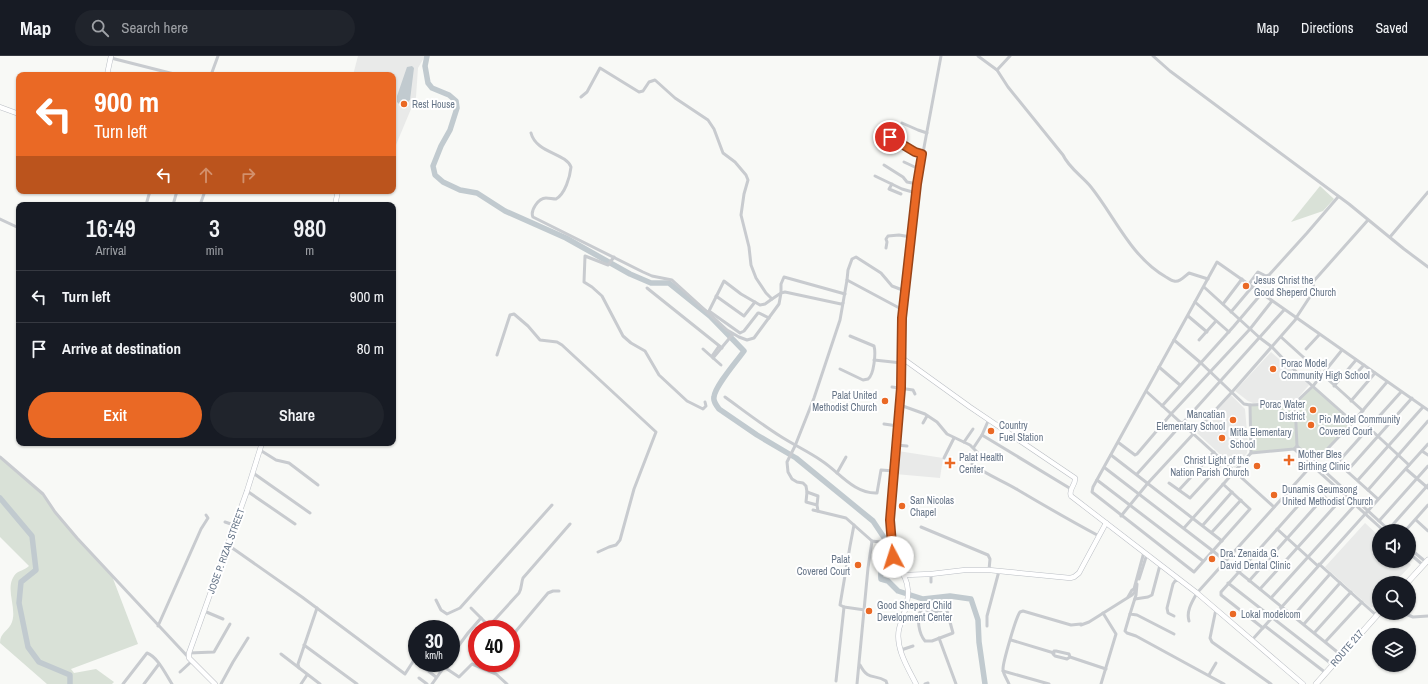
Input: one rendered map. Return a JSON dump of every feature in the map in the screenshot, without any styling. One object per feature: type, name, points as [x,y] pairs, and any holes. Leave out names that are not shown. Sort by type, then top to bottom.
[{"type":"main road","points":[[1414,576],[1426,563]]},
{"type":"main road","name":"ROUTE 217","points":[[1316,684],[1373,620]]},
{"type":"street","points":[[212,72],[218,56]]},
{"type":"street","points":[[916,684],[908,669],[899,641],[899,634],[908,596],[905,575],[893,557],[887,540],[900,405],[903,361],[903,310],[911,237],[919,169],[927,133],[935,79],[941,56]]},
{"type":"street","points":[[978,56],[997,70],[1008,87],[1063,155],[1066,163],[1090,187],[1142,258],[1174,282],[1179,281],[1189,273],[1208,279]]},
{"type":"street","points":[[997,70],[1010,56]]},
{"type":"street","points":[[1153,56],[1170,71],[1338,197],[1428,267]]},
{"type":"street","points":[[108,72],[111,57],[167,72]]},
{"type":"street","points":[[581,97],[587,92],[600,68],[639,92],[643,91],[648,82],[655,80],[674,98],[708,120],[714,129],[723,153],[735,162],[748,178],[741,214],[749,247],[751,265],[756,278],[766,293],[772,298]]},
{"type":"street","points":[[0,108],[16,113]]},
{"type":"street","points":[[902,123],[927,133]]},
{"type":"street","points":[[531,133],[532,139],[536,143],[568,162],[571,167],[568,181],[559,197],[556,200],[548,198],[541,199],[532,212],[533,218],[650,275],[674,282],[709,312],[732,335],[745,340],[751,340],[754,338],[779,304],[781,284],[784,277],[845,294]]},
{"type":"street","points":[[890,137],[915,152],[922,154]]},
{"type":"street","points":[[904,162],[919,169]]},
{"type":"street","points":[[884,165],[903,177],[907,182],[917,184]]},
{"type":"street","points":[[875,176],[902,189],[916,193]]},
{"type":"street","points":[[892,184],[889,189],[900,195],[902,189]]},
{"type":"street","points":[[1390,237],[1428,192]]},
{"type":"street","points":[[1231,312],[1259,272],[1266,276],[1269,275],[1338,197]]},
{"type":"street","points":[[0,219],[16,227]]},
{"type":"street","points":[[1121,516],[1148,483],[1281,337],[1296,318],[1315,289],[1312,283],[1368,220]]},
{"type":"street","points":[[886,248],[886,239],[888,236],[899,235],[911,237]]},
{"type":"street","points":[[613,258],[607,265],[585,256],[584,282],[602,296],[623,336],[631,343],[645,350],[660,377],[692,404],[703,408],[705,407],[705,402]]},
{"type":"street","points":[[817,505],[806,502],[806,486],[803,482],[797,482],[792,479],[788,472],[787,462],[814,398],[840,320],[848,270],[852,259],[856,257],[881,272],[892,286],[905,291]]},
{"type":"street","points":[[1223,484],[1250,508],[1250,510],[1194,572],[1092,492],[1093,487],[1147,392],[1217,262],[1428,410]]},
{"type":"street","points":[[1222,304],[1242,279]]},
{"type":"street","points":[[847,280],[903,310]]},
{"type":"street","points":[[709,312],[724,281],[761,305],[785,292],[839,304],[843,303]]},
{"type":"street","points":[[1204,287],[1353,422]]},
{"type":"street","points":[[647,288],[721,347]]},
{"type":"street","points":[[1162,406],[1240,320],[1262,293]]},
{"type":"street","points":[[716,296],[744,316],[755,302]]},
{"type":"street","points":[[1119,442],[1136,455],[1171,414],[1250,329],[1272,301]]},
{"type":"street","points":[[1195,302],[1229,332]]},
{"type":"street","points":[[1138,474],[1284,310]]},
{"type":"street","points":[[709,312],[740,333],[744,331],[758,313],[769,318]]},
{"type":"street","points":[[497,355],[510,315],[514,314],[528,326],[540,340],[557,342],[562,345],[656,432],[634,489],[620,540],[616,545],[598,552]]},
{"type":"street","points":[[1188,316],[1207,332]]},
{"type":"street","points":[[1199,340],[1216,320]]},
{"type":"street","points":[[1306,349],[1319,334]]},
{"type":"street","points":[[712,357],[732,335]]},
{"type":"street","points":[[840,369],[863,380],[872,376],[874,346],[850,336]]},
{"type":"street","points":[[1281,337],[1363,411]]},
{"type":"street","points":[[1174,340],[1201,363],[1244,404],[1250,405],[1295,403],[1313,386],[1342,350]]},
{"type":"street","points":[[703,349],[721,365]]},
{"type":"street","points":[[874,360],[903,361],[1075,478],[1071,489],[1071,496],[1160,564],[1178,580],[1197,593],[1303,684]]},
{"type":"street","points":[[1334,386],[1356,360]]},
{"type":"street","points":[[1352,378],[1364,365]]},
{"type":"street","points":[[1159,368],[1180,385]]},
{"type":"street","points":[[1351,401],[1375,373]]},
{"type":"street","points":[[1189,621],[1188,615],[1197,593],[1313,464],[1363,411],[1387,382]]},
{"type":"street","points":[[892,387],[913,390],[915,394]]},
{"type":"street","points":[[1147,392],[1274,507]]},
{"type":"street","points":[[1378,499],[1340,464],[1339,460],[1401,392]]},
{"type":"street","points":[[725,397],[795,446],[821,460],[852,485],[874,494],[877,492],[880,470],[894,471]]},
{"type":"street","points":[[1347,471],[1412,398]]},
{"type":"street","points":[[1295,403],[1295,448]]},
{"type":"street","points":[[900,405],[922,412],[937,422],[944,432],[974,448],[978,453],[972,464],[983,472],[1099,536]]},
{"type":"street","points":[[1184,528],[1192,517],[1251,453],[1250,405]]},
{"type":"street","points":[[1358,480],[1423,407]]},
{"type":"street","points":[[923,424],[927,416]]},
{"type":"street","points":[[974,448],[989,419]]},
{"type":"street","points":[[1368,490],[1428,421]]},
{"type":"street","points":[[884,424],[898,426]]},
{"type":"street","points":[[964,442],[973,428]]},
{"type":"street","points":[[1369,428],[1409,465]]},
{"type":"street","points":[[982,435],[1071,489]]},
{"type":"street","points":[[944,458],[954,438]]},
{"type":"street","points":[[1252,640],[1428,444]]},
{"type":"street","points":[[896,445],[907,446]]},
{"type":"street","name":"JOSE P. RIZAL STREET","points":[[190,657],[204,611],[247,491],[261,446]]},
{"type":"street","points":[[1251,453],[1295,448],[1379,524]]},
{"type":"street","points":[[260,450],[276,460],[289,463],[318,485]]},
{"type":"street","points":[[1422,451],[1428,455]]},
{"type":"street","points":[[1179,490],[1214,452]]},
{"type":"street","points":[[1111,454],[1222,541]]},
{"type":"street","points":[[0,457],[43,494],[55,512],[77,538],[158,626],[190,657],[213,684]]},
{"type":"street","points":[[837,473],[846,457]]},
{"type":"street","points":[[1169,483],[1190,498],[1224,461]]},
{"type":"street","points":[[1313,464],[1355,505],[1381,524]]},
{"type":"street","points":[[1379,521],[1428,466]]},
{"type":"street","points":[[1104,468],[1226,561],[1281,607],[1315,632],[1341,655]]},
{"type":"street","points":[[1393,524],[1427,487],[1406,469]]},
{"type":"street","points":[[252,473],[310,513]]},
{"type":"street","points":[[1097,480],[1129,506],[1203,561]]},
{"type":"street","points":[[1326,674],[1221,595],[1221,592],[1314,488],[1334,506]]},
{"type":"street","points":[[247,491],[295,524]]},
{"type":"street","points":[[807,492],[818,496],[818,511]]},
{"type":"street","points":[[1203,525],[1232,492]]},
{"type":"street","points":[[1260,589],[1345,495]]},
{"type":"street","points":[[1249,581],[1324,497]]},
{"type":"street","points":[[1212,532],[1241,500]]},
{"type":"street","points":[[436,600],[441,610],[447,614],[460,608],[486,577],[513,550],[552,505]]},
{"type":"street","points":[[1271,598],[1307,556],[1355,505]]},
{"type":"street","points":[[1412,524],[1428,505]]},
{"type":"street","points":[[813,510],[844,517],[872,541],[887,540]]},
{"type":"street","points":[[158,626],[200,532],[208,518],[206,515]]},
{"type":"street","points":[[1416,520],[1428,530]]},
{"type":"street","points":[[225,522],[234,525]]},
{"type":"street","points":[[905,575],[965,570],[989,570],[1070,578],[1074,577],[1079,573],[1106,523]]},
{"type":"street","points":[[497,620],[521,591],[521,584],[524,578],[570,524]]},
{"type":"street","points":[[854,525],[840,605],[865,610]]},
{"type":"street","points":[[921,527],[988,555],[990,559],[989,570]]},
{"type":"street","points":[[1277,529],[1307,556],[1372,610]]},
{"type":"street","points":[[857,684],[872,541]]},
{"type":"street","points":[[228,545],[316,608],[404,674],[408,668]]},
{"type":"street","points":[[1009,684],[1003,671],[1018,614],[1023,610],[1070,625],[1081,625],[1086,623],[1128,597],[1134,589],[1145,553]]},
{"type":"street","points":[[1145,553],[1135,598],[1125,631],[1224,684]]},
{"type":"street","points":[[1416,554],[1426,563]]},
{"type":"street","points":[[1416,557],[1426,563]]},
{"type":"street","points":[[1135,598],[1148,597],[1152,595],[1160,564]]},
{"type":"street","points":[[987,626],[987,616],[999,571]]},
{"type":"street","points":[[931,574],[931,582]]},
{"type":"street","points":[[1293,616],[1330,574]]},
{"type":"street","points":[[1174,616],[1168,612],[1167,608],[1174,581],[1178,580]]},
{"type":"street","points":[[1228,583],[1333,665]]},
{"type":"street","points":[[1304,624],[1340,583]]},
{"type":"street","points":[[520,626],[548,593],[559,591]]},
{"type":"street","points":[[1315,632],[1351,592]]},
{"type":"street","points":[[1326,641],[1362,602]]},
{"type":"street","points":[[836,680],[844,607]]},
{"type":"street","points":[[299,668],[298,664],[316,608]]},
{"type":"street","points":[[460,643],[481,618],[471,608]]},
{"type":"street","points":[[1216,609],[1210,638],[1212,642],[1271,684]]},
{"type":"street","points":[[929,610],[930,620],[933,621],[937,618],[936,610]]},
{"type":"street","points":[[936,610],[946,610],[948,612],[953,630],[952,633],[927,642],[921,636],[919,625],[920,611],[936,610]]},
{"type":"street","points":[[204,611],[222,619]]},
{"type":"street","points":[[1101,684],[1116,634],[1103,613]]},
{"type":"street","points":[[1130,614],[1137,615],[1174,634]]},
{"type":"street","points":[[1416,617],[1428,616]]},
{"type":"street","points":[[180,672],[190,657],[214,652],[230,624]]},
{"type":"street","points":[[221,684],[248,638]]},
{"type":"street","points":[[939,638],[956,684]]},
{"type":"street","points":[[1011,640],[1054,653],[1056,650],[1069,654],[1070,657],[1106,669]]},
{"type":"street","points":[[304,645],[357,684]]},
{"type":"street","points":[[901,650],[913,646]]},
{"type":"street","points":[[123,684],[147,653],[150,653],[159,664],[172,684]]},
{"type":"street","points":[[281,654],[320,684]]},
{"type":"street","points":[[859,663],[864,671],[872,677],[881,678],[886,681],[887,684]]},
{"type":"street","points":[[1209,675],[1216,663]]},
{"type":"street","points":[[144,684],[159,664]]},
{"type":"street","points":[[452,672],[459,677],[472,664],[496,674],[506,684]]},
{"type":"street","points":[[1003,671],[1049,684]]},
{"type":"street","points":[[430,672],[436,677]]},
{"type":"street","points":[[432,684],[440,672]]},
{"type":"street","points":[[301,684],[307,675]]},
{"type":"street","points":[[419,678],[426,684]]},
{"type":"shaded area","points":[[358,56],[425,56],[418,68],[416,97],[396,145],[396,72],[354,72]]},
{"type":"shaded area","points":[[412,66],[414,68],[410,100],[408,102],[404,100],[399,104],[397,102],[397,96],[407,67]]},
{"type":"shaded area","points":[[1320,186],[1334,199],[1323,211],[1291,222]]},
{"type":"shaded area","name":"Porac Model Community High School","points":[[1271,352],[1309,385],[1297,399],[1293,401],[1253,403],[1248,401],[1235,391]]},
{"type":"shaded area","points":[[1313,386],[1353,422],[1314,463],[1297,447],[1294,449],[1251,453],[1250,405],[1295,403]]},
{"type":"shaded area","name":"Mitla Elementary School","points":[[1231,395],[1245,409],[1248,443],[1247,453],[1235,468],[1197,433]]},
{"type":"shaded area","points":[[898,451],[943,458],[940,478],[895,474]]},
{"type":"shaded area","points":[[0,458],[41,493],[72,533],[112,576],[138,644],[71,669],[74,673],[96,669],[114,682],[112,684],[47,684],[0,643],[1,636],[11,625],[13,617],[11,593],[12,581],[16,574],[29,566],[0,537]]},
{"type":"shaded area","points":[[1365,523],[1372,530],[1372,568],[1408,568],[1401,576],[1372,576],[1371,608],[1325,567]]},
{"type":"waterway","points":[[427,56],[425,66],[428,83],[432,88],[449,95],[456,101],[457,108],[450,130],[441,146],[433,166],[435,175],[443,182],[460,190],[477,193],[505,211],[566,238],[630,274],[651,283],[669,283],[710,316],[744,351],[722,380],[715,392],[714,400],[719,409],[757,435],[796,458],[873,521],[887,542],[881,570],[881,579],[888,581],[898,591],[923,599],[950,596],[971,599],[978,620],[979,642],[985,684]]},
{"type":"waterway","points":[[0,498],[32,536],[36,570],[21,582],[19,603],[28,647],[39,662],[70,675],[70,684]]},
{"type":"place","name":"Rest House","points":[[404,104]]},
{"type":"place","name":"Jesus Christ the Good Sheperd Church","points":[[1246,286]]},
{"type":"place","name":"Porac Model Community High School","points":[[1273,369]]},
{"type":"place","name":"Palat United Methodist Church","points":[[885,401]]},
{"type":"place","name":"Porac Water District","points":[[1313,410]]},
{"type":"place","name":"Mancatian Elementary School","points":[[1233,420]]},
{"type":"place","name":"Pio Model Community Covered Court","points":[[1311,425]]},
{"type":"place","name":"Country Fuel Station","points":[[991,431]]},
{"type":"place","name":"Mitla Elementary School","points":[[1222,438]]},
{"type":"place","name":"Mother Bles Birthing Clinic","points":[[1289,460]]},
{"type":"place","name":"Palat Health Center","points":[[950,463]]},
{"type":"place","name":"Christ Light of the Nation Parish Church","points":[[1257,466]]},
{"type":"place","name":"Dunamis Geumsong United Methodist Church","points":[[1274,495]]},
{"type":"place","name":"San Nicolas Chapel","points":[[902,506]]},
{"type":"place","name":"Dra. Zenaida G. David Dental Clinic","points":[[1212,559]]},
{"type":"place","name":"Palat Covered Court","points":[[858,565]]},
{"type":"place","name":"Good Sheperd Child Development Center","points":[[869,611]]},
{"type":"place","name":"Lokal modelcom","points":[[1233,614]]},
{"type":"route","points":[[890,137],[915,152],[922,154],[917,184],[902,318],[903,363],[890,520],[893,557]]}]
